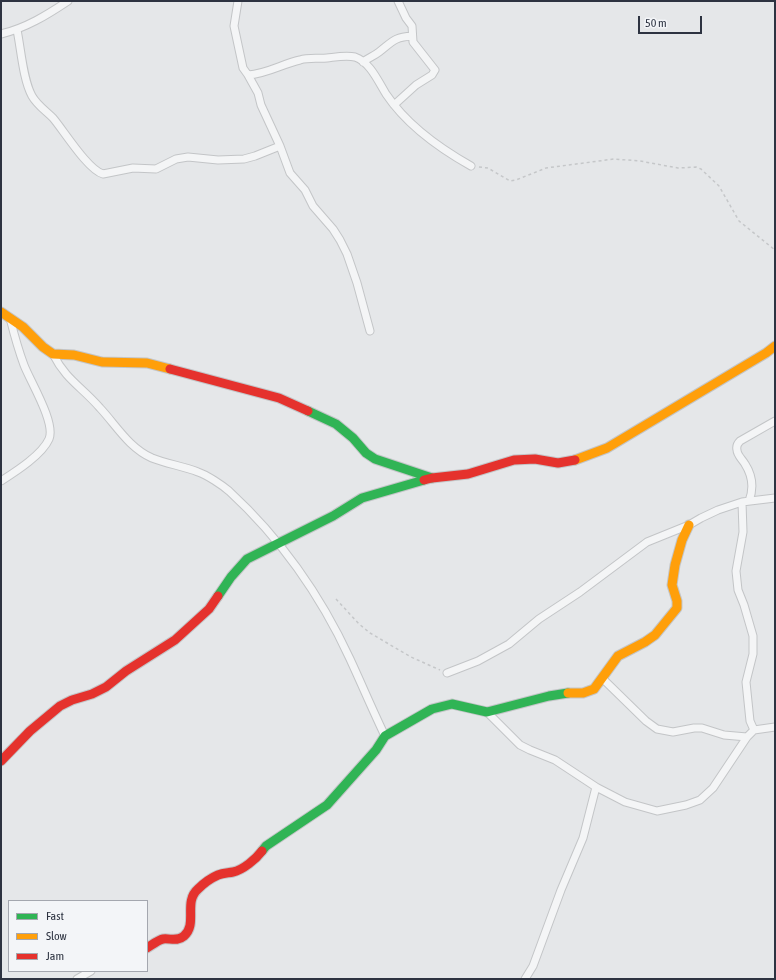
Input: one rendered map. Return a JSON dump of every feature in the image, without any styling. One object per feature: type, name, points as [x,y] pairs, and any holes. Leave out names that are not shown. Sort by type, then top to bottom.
[{"type":"street","points":[[1,34],[17,30],[55,10],[68,1]]},
{"type":"street","points":[[238,1],[234,26],[243,68],[258,93],[261,106],[280,146],[290,174],[305,190],[313,206],[333,229],[347,254],[357,283],[370,331]]},
{"type":"street","points":[[394,105],[416,84],[432,75],[436,70],[413,42],[412,26],[406,18],[398,1]]},
{"type":"street","points":[[17,30],[27,82],[37,104],[54,119],[90,165],[100,173],[104,174],[139,168],[156,169],[176,159],[188,157],[218,160],[244,159],[280,146]]},
{"type":"street","points":[[362,62],[378,53],[394,40],[404,36],[412,36]]},
{"type":"street","points":[[248,75],[256,75],[301,59],[354,57],[373,72],[394,105],[410,122],[471,166]]},
{"type":"street","points":[[1,312],[23,327],[43,347],[53,354],[59,366],[71,381],[101,408],[131,445],[150,457],[199,472],[227,490],[253,514],[279,543],[315,594],[350,658],[370,706],[385,736]]},
{"type":"street","points":[[1,481],[27,463],[40,451],[49,439],[51,428],[15,342],[10,318]]},
{"type":"street","points":[[1,761],[30,731],[60,706],[72,700],[106,688],[126,671],[175,640],[209,609],[231,577],[247,559],[333,516],[362,498],[432,478],[468,474],[514,460],[535,459],[558,463],[579,459],[607,448],[766,353],[775,346]]},
{"type":"street","points":[[53,354],[74,355],[102,362],[147,362],[279,398],[336,424],[366,453],[375,459],[432,478]]},
{"type":"street","points":[[754,730],[750,721],[746,682],[753,654],[753,636],[738,590],[736,571],[744,532],[746,502],[753,488],[751,477],[746,465],[738,455],[737,450],[740,441],[775,421]]},
{"type":"street","points":[[448,673],[478,661],[508,644],[539,619],[586,588],[647,542],[689,525],[718,510],[746,502],[775,498]]},
{"type":"street","points":[[148,947],[162,939],[176,940],[182,938],[190,927],[191,898],[196,890],[210,878],[220,874],[235,872],[242,868],[258,857],[266,846],[327,805],[376,750],[385,736],[432,709],[452,704],[487,712],[549,696],[584,693],[594,689],[618,656],[655,635],[677,608],[677,601],[672,585],[675,564],[682,540],[689,525]]},
{"type":"street","points":[[602,678],[646,721],[657,729],[673,732],[702,728],[724,735],[747,737]]},
{"type":"street","points":[[487,712],[520,744],[530,750],[555,760],[596,787],[626,802],[657,811],[686,805],[700,800],[713,788],[747,737],[754,730],[775,727]]},
{"type":"street","points":[[525,979],[533,966],[561,890],[583,838],[596,787]]},
{"type":"street","points":[[77,979],[89,972]]},
{"type":"path","points":[[471,166],[488,168],[510,180],[516,180],[546,168],[614,159],[640,161],[678,168],[696,167],[701,169],[713,182],[719,186],[739,221],[775,250]]},
{"type":"path","points":[[336,599],[359,624],[370,633],[411,657],[448,673]]},
{"type":"traffic: fast","points":[[308,411],[336,424],[353,438],[366,453],[375,459],[432,478]]},
{"type":"traffic: fast","points":[[218,596],[231,577],[247,559],[333,516],[362,498],[424,480]]},
{"type":"traffic: fast","points":[[262,851],[266,846],[327,805],[376,750],[385,736],[432,709],[452,704],[487,712],[549,696],[568,693]]},
{"type":"traffic: slow","points":[[1,312],[23,327],[43,347],[53,354],[74,355],[102,362],[147,363],[170,369]]},
{"type":"traffic: slow","points":[[575,460],[607,448],[766,353],[775,346]]},
{"type":"traffic: slow","points":[[568,693],[583,693],[594,689],[618,656],[655,635],[677,608],[677,601],[672,585],[675,565],[682,540],[689,525]]},
{"type":"traffic: jam","points":[[170,369],[279,398],[308,411]]},
{"type":"traffic: jam","points":[[424,480],[468,474],[514,460],[535,459],[558,463],[575,460]]},
{"type":"traffic: jam","points":[[1,761],[30,731],[60,706],[106,687],[126,671],[175,640],[209,609],[218,596]]},
{"type":"traffic: jam","points":[[148,947],[157,941],[176,939],[184,936],[190,925],[191,900],[198,889],[215,876],[237,871],[245,867],[262,851]]}]
